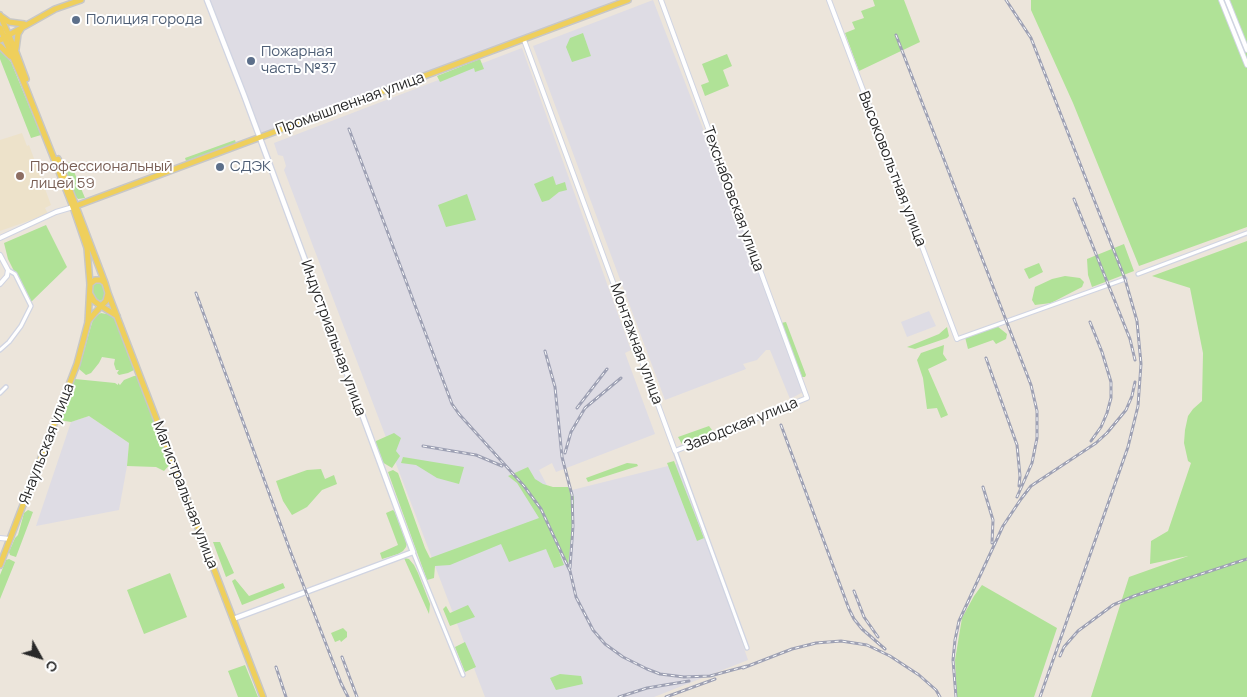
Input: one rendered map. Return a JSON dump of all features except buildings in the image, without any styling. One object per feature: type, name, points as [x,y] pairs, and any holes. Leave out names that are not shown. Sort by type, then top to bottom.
[{"type":"main road","points":[[4,37],[55,9],[81,0]]},
{"type":"main road","name":"Индустриальная улица","points":[[207,0],[414,552]]},
{"type":"main road","name":"Промышленная улица","points":[[75,206],[628,0]]},
{"type":"main road","points":[[0,15],[9,22],[25,24]]},
{"type":"main road","points":[[0,15],[4,37]]},
{"type":"main road","points":[[16,52],[18,34],[25,24]]},
{"type":"main road","points":[[0,28],[4,37]]},
{"type":"main road","name":"Магистральная улица","points":[[4,37],[16,52],[263,697]]},
{"type":"main road","name":"Магистральная улица","points":[[4,37],[75,206],[87,248],[90,284],[88,322]]},
{"type":"main road","points":[[0,46],[14,60]]},
{"type":"main road","points":[[90,284],[95,280],[105,283]]},
{"type":"main road","points":[[89,293],[94,301],[118,318]]},
{"type":"main road","points":[[88,322],[101,306],[108,293]]},
{"type":"main road","name":"Янаульская улица","points":[[0,565],[73,375],[88,322]]},
{"type":"main road","points":[[232,619],[414,552]]},
{"type":"street","name":"Техснабовская улица","points":[[661,0],[807,398]]},
{"type":"street","name":"Высоковольтная улица","points":[[829,0],[956,339]]},
{"type":"street","points":[[1221,0],[1247,65]]},
{"type":"street","points":[[1227,0],[1247,50]]},
{"type":"street","name":"Монтажная улица","points":[[524,40],[747,648]]},
{"type":"street","points":[[0,238],[56,212],[75,206]]},
{"type":"street","points":[[1138,274],[1247,233]]},
{"type":"street","points":[[0,255],[8,270],[15,274],[31,306],[21,326],[9,342],[0,350]]},
{"type":"street","points":[[0,284],[7,276],[8,270]]},
{"type":"street","points":[[956,339],[1124,279]]},
{"type":"street","points":[[0,393],[6,387]]},
{"type":"street","name":"Заводская улица","points":[[675,451],[807,398]]},
{"type":"street","points":[[0,538],[10,539]]},
{"type":"street","name":"Индустриальная улица","points":[[414,552],[463,675]]},
{"type":"shaded area","points":[[210,0],[616,0],[432,72],[263,134],[259,130]]},
{"type":"shaded area","points":[[653,0],[805,391],[790,399],[770,350],[766,350],[757,360],[743,364],[746,369],[665,400],[533,46]]},
{"type":"shaded area","points":[[522,48],[631,350],[625,353],[655,434],[556,472],[552,463],[539,470],[552,495],[680,463],[748,660],[654,697],[485,697],[284,170],[286,166],[283,156],[278,155],[274,143]]},
{"type":"shaded area","name":"Профессиональный лицей 59","points":[[22,133],[27,146],[29,145],[51,205],[45,208],[48,214],[0,231],[0,140]]},
{"type":"shaded area","points":[[929,311],[936,326],[907,337],[901,322]]},
{"type":"shaded area","points":[[89,416],[129,443],[119,510],[36,526],[71,422]]},
{"type":"green space","points":[[873,0],[904,0],[920,42],[859,71],[845,33],[855,29],[852,22],[864,18],[861,11],[875,6]]},
{"type":"green space","points":[[1031,0],[1247,0],[1247,227],[1139,266],[1073,103],[1031,10]]},
{"type":"green space","points":[[583,33],[591,56],[572,62],[566,47],[570,38]]},
{"type":"green space","points":[[0,49],[11,62],[41,135],[31,138],[0,59]]},
{"type":"green space","points":[[727,54],[732,66],[723,70],[729,86],[705,96],[701,85],[709,82],[702,64]]},
{"type":"green space","points":[[480,59],[484,69],[475,72],[474,68],[440,82],[437,76]]},
{"type":"green space","points":[[235,140],[236,143],[186,161],[185,158]]},
{"type":"green space","points":[[70,162],[85,198],[78,199],[73,193],[62,165]]},
{"type":"green space","points":[[553,176],[556,185],[565,182],[567,190],[559,192],[549,200],[542,202],[534,184]]},
{"type":"green space","points":[[467,194],[476,220],[446,227],[438,205]]},
{"type":"green space","points":[[46,225],[67,267],[30,303],[8,259],[4,243]]},
{"type":"green space","points":[[1247,241],[1247,697],[1091,697],[1129,577],[1188,556],[1150,564],[1151,541],[1168,531],[1191,463],[1188,461],[1184,443],[1185,430],[1188,416],[1202,401],[1203,353],[1190,288],[1152,276]]},
{"type":"green space","points":[[1124,244],[1134,271],[1092,287],[1088,275],[1087,259]]},
{"type":"green space","points":[[1039,263],[1043,272],[1029,279],[1024,269]]},
{"type":"green space","points":[[1065,276],[1080,278],[1084,282],[1082,287],[1051,303],[1035,305],[1032,300],[1035,287],[1052,279]]},
{"type":"green space","points":[[98,282],[104,285],[106,292],[105,298],[100,301],[92,294],[92,286]]},
{"type":"green space","points":[[101,313],[112,315],[117,319],[135,366],[134,370],[119,375],[117,373],[119,370],[116,370],[114,364],[115,359],[102,357],[91,373],[86,375],[79,369],[94,317]]},
{"type":"green space","points":[[786,322],[806,375],[805,377],[802,377],[781,323]]},
{"type":"green space","points":[[997,326],[1007,334],[1006,339],[996,344],[993,340],[968,349],[965,337]]},
{"type":"green space","points":[[947,327],[949,336],[947,338],[915,349],[907,347],[939,334]]},
{"type":"green space","points":[[944,345],[943,354],[947,360],[928,369],[948,415],[941,418],[937,408],[927,409],[923,378],[917,360],[921,353]]},
{"type":"green space","points":[[139,376],[172,462],[164,471],[156,467],[127,466],[129,443],[89,416],[71,422],[59,420],[75,379],[115,383],[118,385],[118,383],[120,385],[124,380]]},
{"type":"green space","points":[[709,426],[712,430],[711,432],[682,444],[678,437]]},
{"type":"green space","points":[[394,433],[401,438],[396,451],[400,456],[392,468],[382,462],[376,441]]},
{"type":"green space","points":[[403,457],[464,467],[459,484],[437,478],[416,465],[401,463]]},
{"type":"green space","points":[[674,461],[704,538],[697,541],[667,463]]},
{"type":"green space","points":[[627,463],[637,464],[638,466],[588,482],[586,478]]},
{"type":"green space","points":[[528,467],[535,479],[553,487],[568,487],[574,497],[568,565],[559,552],[564,565],[554,568],[546,549],[509,562],[501,544],[450,565],[435,566],[434,578],[427,580],[388,472],[393,470],[398,473],[430,558],[539,518],[517,483],[508,476]]},
{"type":"green space","points":[[321,469],[325,479],[334,475],[337,484],[322,490],[307,507],[292,515],[283,501],[276,481],[307,470]]},
{"type":"green space","points":[[28,510],[33,512],[16,557],[10,555],[9,552],[18,535],[24,513]]},
{"type":"green space","points":[[393,510],[407,543],[403,551],[382,559],[380,553],[398,545],[386,513]]},
{"type":"green space","points":[[213,542],[220,542],[234,573],[226,577]]},
{"type":"green space","points":[[404,558],[409,559],[418,573],[430,604],[429,614]]},
{"type":"green space","points":[[9,559],[15,562],[0,599],[0,575],[6,560]]},
{"type":"green space","points":[[170,573],[187,617],[144,634],[127,590]]},
{"type":"green space","points":[[235,579],[249,596],[283,583],[285,588],[242,605],[232,581]]},
{"type":"green space","points":[[982,585],[1057,628],[1034,697],[957,697],[955,660],[962,618]]},
{"type":"green space","points":[[468,605],[475,617],[450,626],[443,609],[446,606],[450,613]]},
{"type":"green space","points":[[343,628],[347,632],[347,637],[341,642],[340,640],[335,642],[331,633]]},
{"type":"green space","points":[[465,642],[476,667],[465,672],[455,647]]},
{"type":"green space","points":[[245,665],[258,697],[238,697],[228,671]]},
{"type":"green space","points":[[560,674],[581,676],[583,684],[556,690],[550,678]]},
{"type":"railway","points":[[1006,0],[1031,38],[1125,279],[1137,321],[1141,364],[1138,406],[1128,447],[1040,697]]},
{"type":"railway","points":[[896,35],[1031,385],[1037,411],[1037,438],[1032,463],[1017,497]]},
{"type":"railway","points":[[349,129],[452,404],[524,486],[541,509],[570,571],[576,597],[593,630],[605,644],[623,657],[660,674],[684,677],[710,676],[747,666]]},
{"type":"railway","points":[[1074,199],[1130,339],[1135,360]]},
{"type":"railway","points":[[196,293],[291,553],[348,697]]},
{"type":"railway","points":[[1090,322],[1111,382],[1111,398],[1107,413],[1101,427],[1091,441]]},
{"type":"railway","points":[[545,351],[555,387],[562,457],[572,495],[573,526],[570,568]]},
{"type":"railway","points":[[986,358],[1017,445],[1019,486]]},
{"type":"railway","points":[[577,408],[607,369]]},
{"type":"railway","points":[[565,453],[571,432],[585,408],[621,378]]},
{"type":"railway","points":[[956,697],[953,660],[959,621],[1003,526],[1031,486],[1096,443],[1107,433],[1126,410],[1135,382]]},
{"type":"railway","points":[[781,425],[849,609],[862,629],[885,649]]},
{"type":"railway","points":[[423,446],[476,455],[502,466]]},
{"type":"railway","points":[[983,487],[993,520],[992,543]]},
{"type":"railway","points":[[1060,656],[1064,647],[1078,631],[1113,605],[1134,596],[1247,559]]},
{"type":"railway","points":[[854,591],[864,617],[878,637]]},
{"type":"railway","points":[[743,668],[792,649],[816,643],[841,641],[867,645],[890,656],[919,675],[936,690],[940,697]]},
{"type":"railway","points":[[342,657],[357,697]]},
{"type":"railway","points":[[276,667],[286,697]]},
{"type":"railway","points":[[666,697],[715,679]]},
{"type":"railway","points":[[619,697],[647,688],[689,681]]},
{"type":"place","name":"Полиция города","points":[[76,20]]},
{"type":"place","name":"Пожарная часть №37","points":[[251,61]]},
{"type":"place","name":"СДЭК","points":[[220,167]]},
{"type":"place","name":"Профессиональный лицей 59","points":[[20,176]]}]
